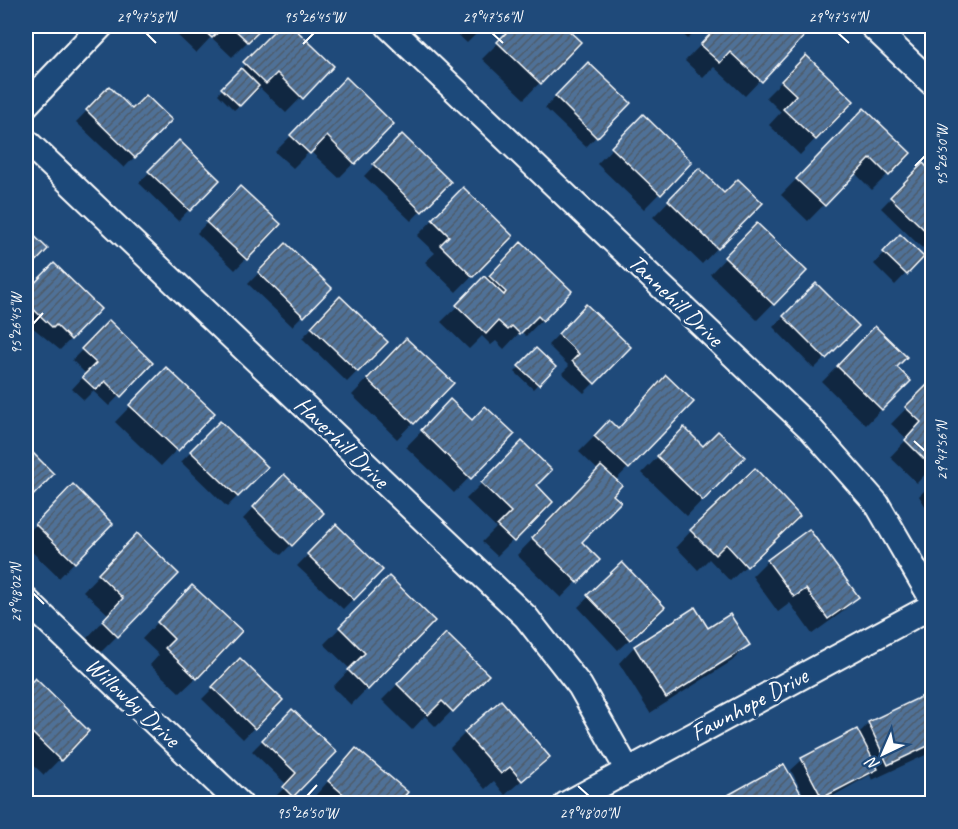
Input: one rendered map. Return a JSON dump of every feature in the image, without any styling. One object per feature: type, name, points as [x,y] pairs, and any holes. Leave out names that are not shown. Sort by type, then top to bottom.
[{"type":"street","points":[[26,105],[101,26]]},
{"type":"street","name":"Tannehill Drive","points":[[388,26],[811,429],[877,504],[933,600]]},
{"type":"street","points":[[872,26],[933,83]]},
{"type":"street","name":"Haverhill Drive","points":[[26,141],[526,616],[580,686],[627,769]]},
{"type":"street","name":"Willowby Drive","points":[[27,606],[240,804]]},
{"type":"street","name":"Fawnhope Drive","points":[[566,804],[627,769],[933,606]]},
{"type":"building","points":[[199,26],[225,26],[212,38]]},
{"type":"building","points":[[231,26],[265,26],[248,42]]},
{"type":"building","points":[[279,26],[292,26],[334,66],[303,99],[277,73],[266,84],[243,62]]},
{"type":"building","points":[[513,26],[564,26],[581,42],[541,84],[497,42]]},
{"type":"building","points":[[718,26],[772,26],[777,30],[781,26],[805,26],[810,30],[762,82],[730,52],[720,63],[700,45]]},
{"type":"building","points":[[806,55],[854,101],[816,140],[783,109],[796,95],[781,81]]},
{"type":"building","points":[[588,62],[631,103],[597,138],[555,96]]},
{"type":"building","points":[[241,68],[259,86],[240,106],[221,88]]},
{"type":"building","points":[[346,77],[394,124],[355,164],[327,136],[310,154],[290,135]]},
{"type":"building","points":[[109,86],[132,109],[146,95],[172,120],[135,158],[86,110]]},
{"type":"building","points":[[864,108],[911,153],[889,176],[871,158],[825,206],[796,179]]},
{"type":"building","points":[[643,114],[692,162],[661,195],[611,147]]},
{"type":"building","points":[[402,134],[451,182],[422,212],[373,164]]},
{"type":"building","points":[[179,140],[220,180],[190,211],[148,171]]},
{"type":"building","points":[[923,163],[932,172],[932,237],[890,197]]},
{"type":"building","points":[[699,168],[724,193],[738,179],[763,203],[718,249],[668,200]]},
{"type":"building","points":[[240,186],[281,224],[247,260],[206,222]]},
{"type":"building","points":[[463,187],[513,236],[473,277],[440,245],[449,236],[432,219]]},
{"type":"building","points":[[757,223],[807,271],[774,305],[724,257]]},
{"type":"building","points":[[26,228],[48,249],[26,272]]},
{"type":"building","points":[[900,234],[924,257],[907,275],[883,252]]},
{"type":"building","points":[[521,242],[572,291],[543,321],[538,316],[520,334],[512,326],[508,330],[498,321],[486,334],[456,305],[484,276],[504,295],[506,292],[489,276]]},
{"type":"building","points":[[286,243],[332,288],[304,317],[258,272]]},
{"type":"building","points":[[54,263],[101,309],[71,340],[56,325],[53,328],[26,302],[26,292]]},
{"type":"building","points":[[816,283],[859,326],[826,359],[783,316]]},
{"type":"building","points":[[340,296],[388,342],[358,372],[311,327]]},
{"type":"building","points":[[586,304],[631,347],[595,384],[572,361],[579,354],[558,334]]},
{"type":"building","points":[[109,320],[153,363],[121,397],[105,381],[96,390],[82,377],[96,363],[81,349]]},
{"type":"building","points":[[875,326],[907,357],[897,367],[911,381],[882,410],[837,366]]},
{"type":"building","points":[[406,338],[454,383],[414,424],[367,379]]},
{"type":"building","points":[[536,348],[556,367],[539,385],[518,366]]},
{"type":"building","points":[[166,367],[215,413],[178,451],[129,405]]},
{"type":"building","points":[[666,375],[694,402],[629,469],[594,436],[609,420],[618,429]]},
{"type":"building","points":[[932,380],[932,467],[905,440],[921,422],[905,407]]},
{"type":"building","points":[[450,399],[472,420],[485,406],[515,434],[471,479],[421,430]]},
{"type":"building","points":[[220,421],[268,467],[238,497],[190,451]]},
{"type":"building","points":[[684,427],[703,446],[718,431],[745,457],[703,501],[657,456]]},
{"type":"building","points":[[522,441],[552,470],[537,485],[553,502],[514,542],[497,526],[511,512],[481,483]]},
{"type":"building","points":[[26,446],[54,474],[26,503]]},
{"type":"building","points":[[601,466],[622,485],[613,495],[621,502],[582,542],[600,560],[578,583],[532,538]]},
{"type":"building","points":[[755,468],[800,516],[747,567],[726,544],[715,555],[690,530]]},
{"type":"building","points":[[284,474],[324,513],[292,546],[253,507]]},
{"type":"building","points":[[73,484],[113,524],[75,563],[35,524]]},
{"type":"building","points":[[336,524],[383,570],[354,600],[307,554]]},
{"type":"building","points":[[809,529],[859,597],[828,619],[806,589],[794,597],[767,560]]},
{"type":"building","points":[[137,533],[179,574],[118,637],[102,621],[123,598],[98,574]]},
{"type":"building","points":[[622,562],[665,607],[630,640],[587,595]]},
{"type":"building","points":[[389,576],[435,621],[368,690],[348,670],[365,653],[339,627]]},
{"type":"building","points":[[192,585],[242,631],[197,679],[165,648],[174,639],[157,622]]},
{"type":"building","points":[[695,607],[708,628],[730,614],[750,645],[666,698],[634,646]]},
{"type":"building","points":[[446,633],[489,675],[453,712],[442,701],[428,715],[397,684]]},
{"type":"building","points":[[240,658],[283,700],[255,729],[212,687]]},
{"type":"building","points":[[35,678],[89,731],[61,761],[26,727],[26,688]]},
{"type":"building","points":[[929,693],[932,700],[932,744],[888,765],[868,722]]},
{"type":"building","points":[[501,700],[550,757],[522,781],[510,767],[501,774],[464,732]]},
{"type":"building","points":[[292,709],[337,752],[293,797],[283,787],[296,773],[262,740]]},
{"type":"building","points":[[857,729],[878,769],[822,798],[801,758]]},
{"type":"building","points":[[356,748],[408,792],[398,804],[355,804],[328,781]]},
{"type":"building","points":[[784,764],[807,804],[733,804],[728,795]]}]
